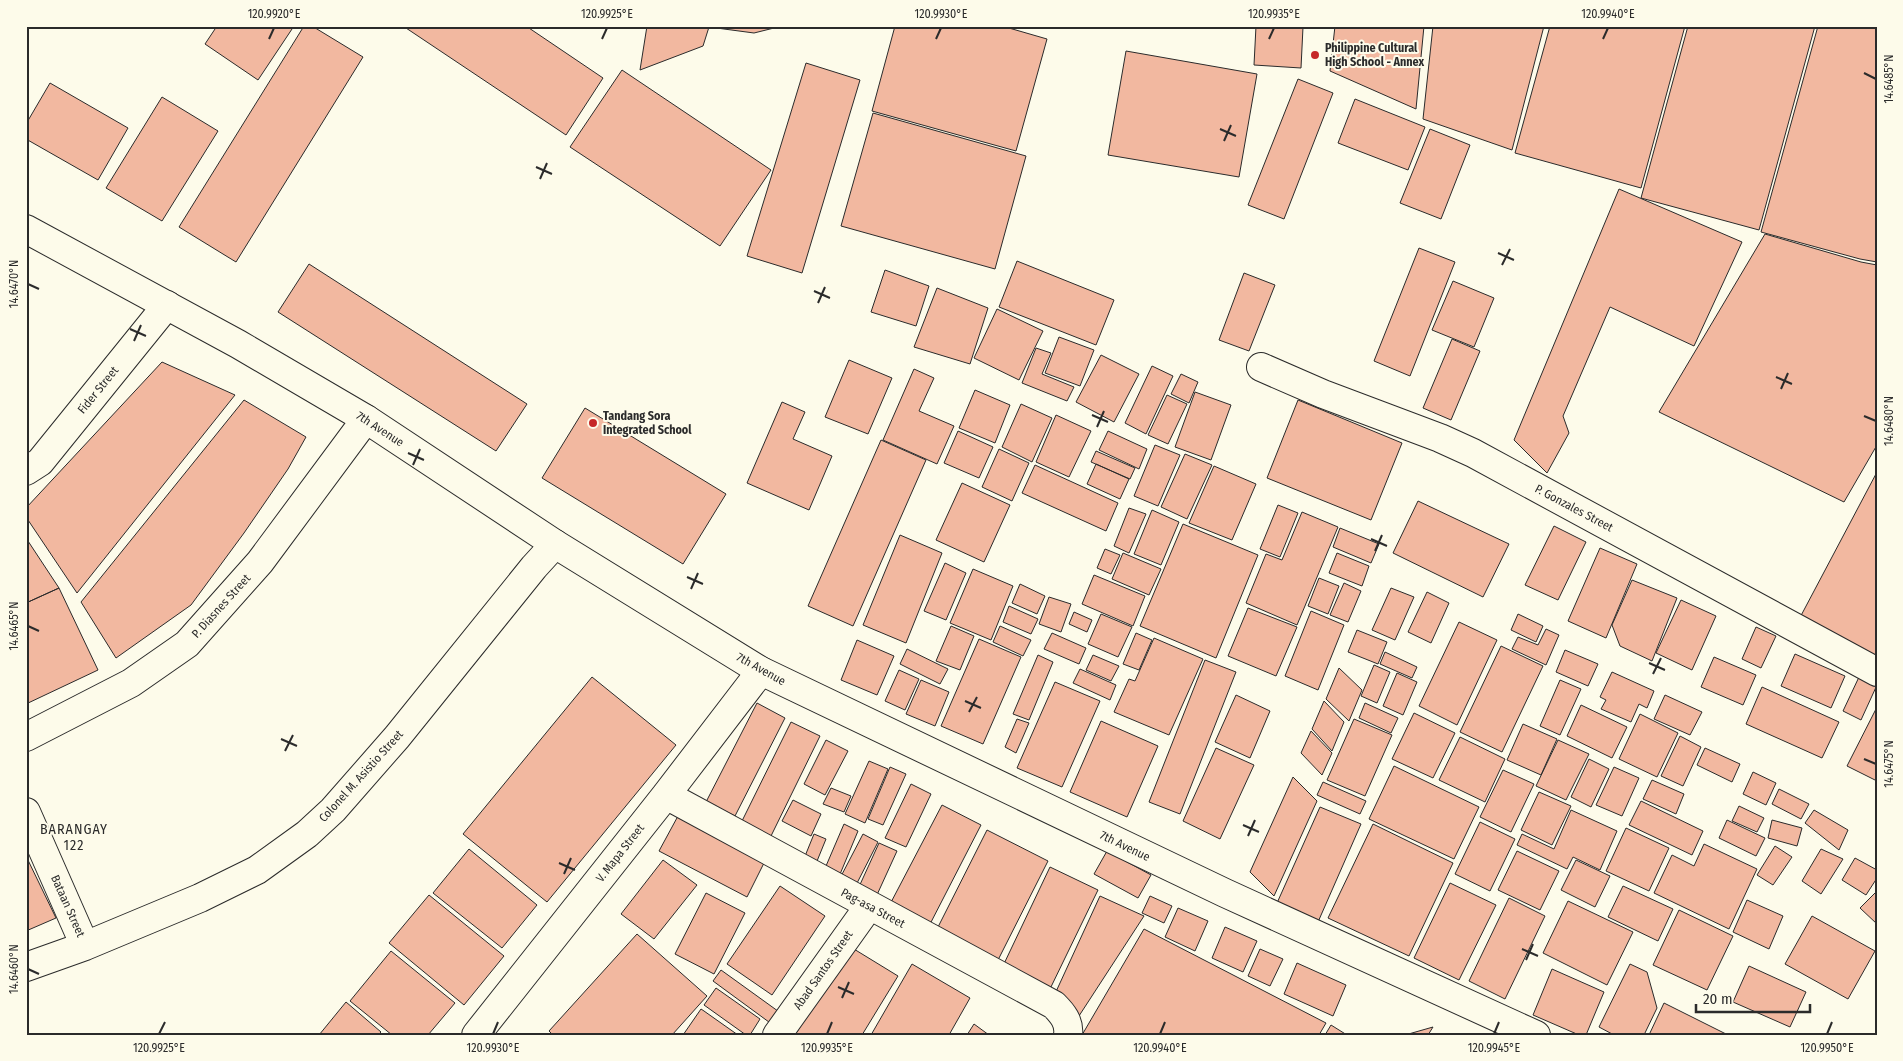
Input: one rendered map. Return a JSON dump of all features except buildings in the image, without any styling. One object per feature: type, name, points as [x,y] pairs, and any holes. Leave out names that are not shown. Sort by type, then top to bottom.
[{"type":"street","name":"7th Avenue","points":[[26,230],[238,344],[366,419],[555,544],[761,670],[1225,894],[1536,1035]]},
{"type":"street","name":"Fider Street","points":[[26,471],[40,462],[167,305]]},
{"type":"street","name":"P. Gonzales Street","points":[[1261,367],[1323,394],[1440,438],[1473,453],[1877,672]]},
{"type":"street","name":"P. Diasnes Street","points":[[26,737],[132,683],[187,644],[260,562],[366,419]]},
{"type":"street","name":"Colonel M. Asistio Street","points":[[26,967],[85,946],[200,898],[257,870],[307,834],[333,810],[397,737],[555,544]]},
{"type":"street","name":"V. Mapa Street","points":[[476,1035],[666,795],[761,670]]},
{"type":"street","name":"Pag-asa Street","points":[[666,795],[1054,1005],[1064,1016],[1069,1032]]},
{"type":"street","name":"Bataan Street","points":[[26,812],[85,946]]},
{"type":"street","name":"Abad Santos Street","points":[[777,1035],[869,906]]},
{"type":"place","name":"Philippine Cultural High School - Annex","points":[[1315,55]]},
{"type":"place","name":"Tandang Sora Integrated School","points":[[593,423]]},
{"type":"district","name":"BARANGAY 122","points":[[74,838]]}]
